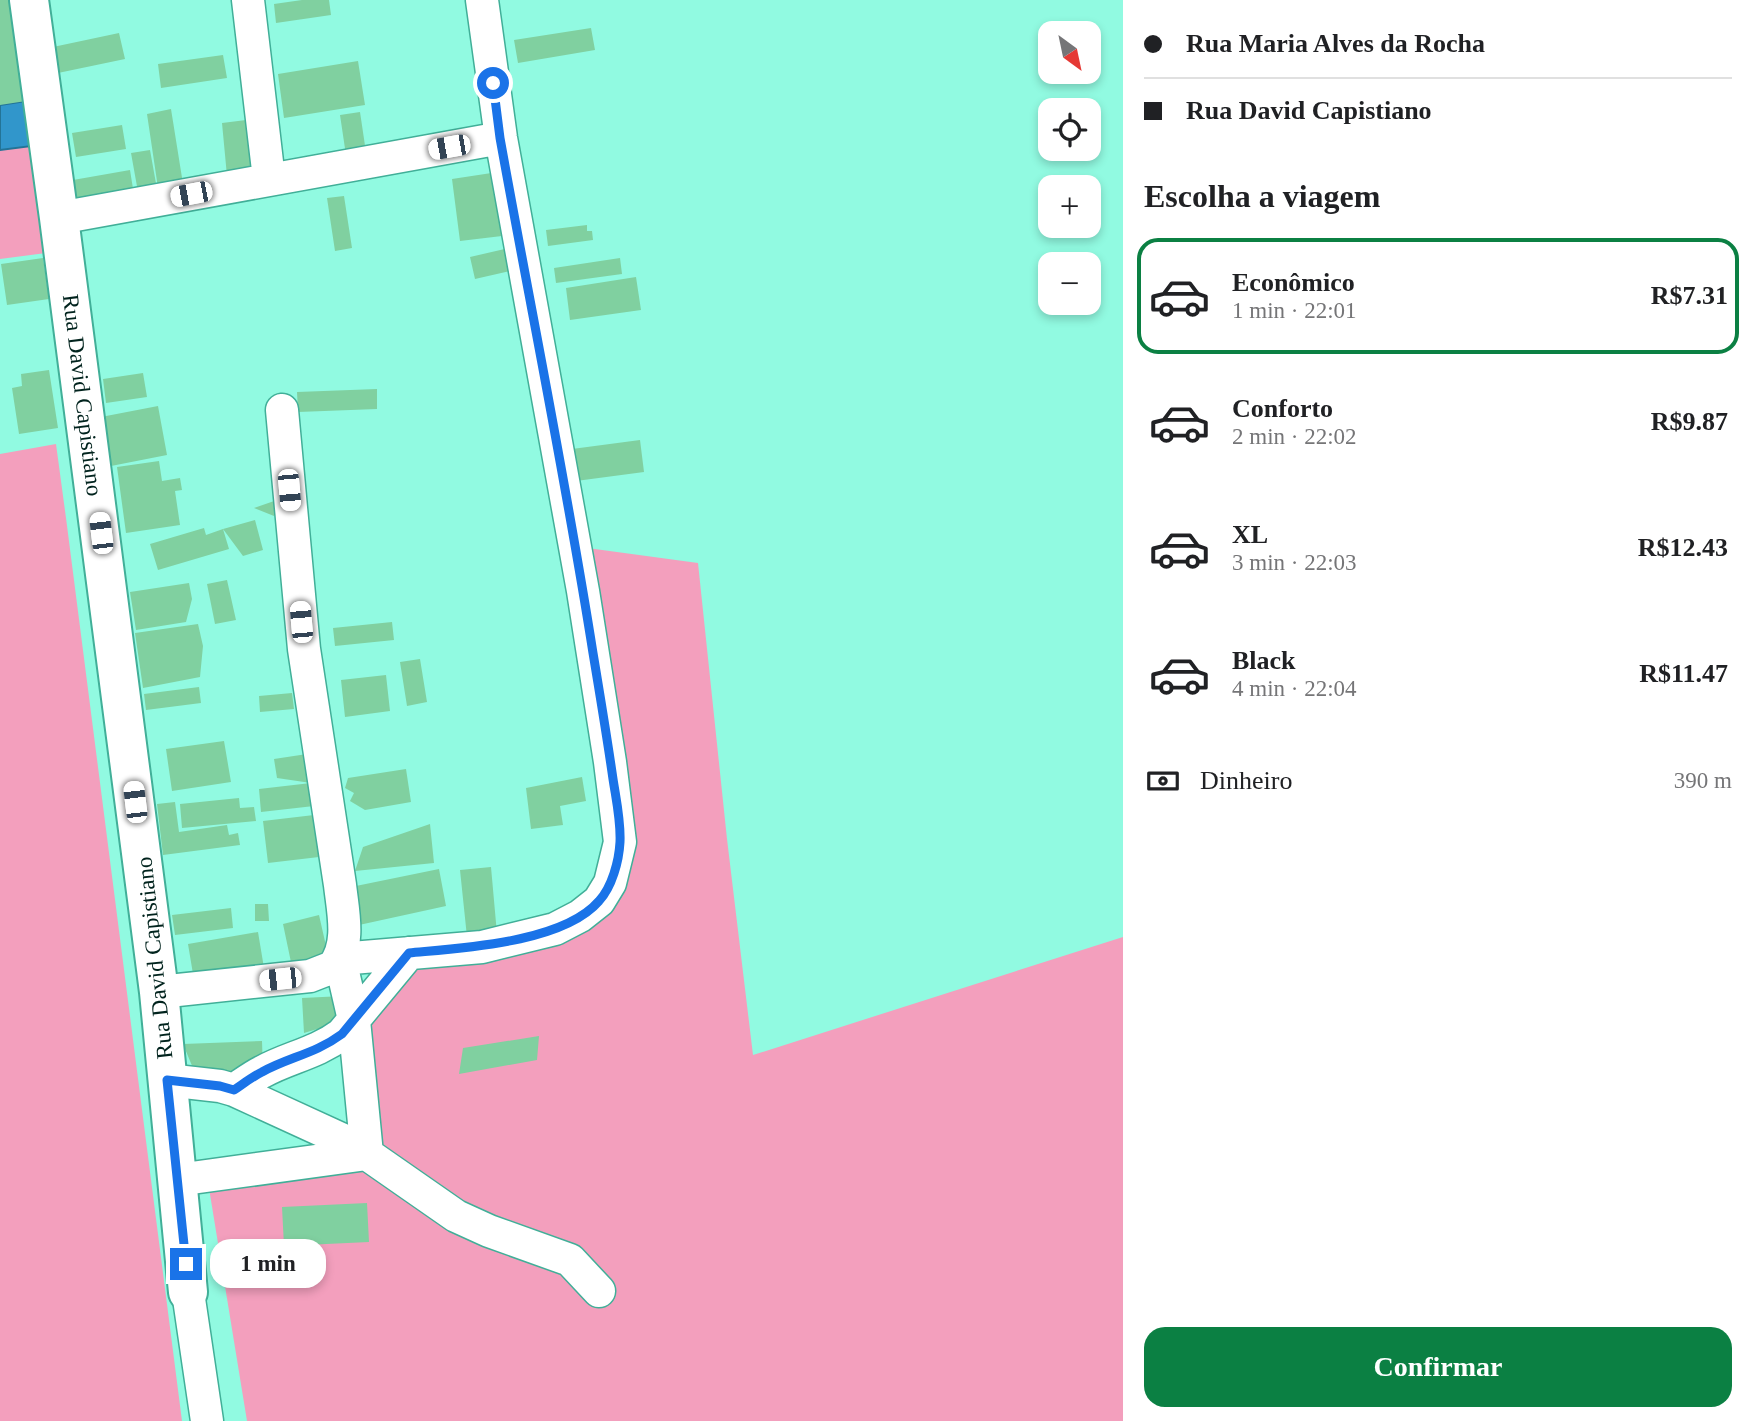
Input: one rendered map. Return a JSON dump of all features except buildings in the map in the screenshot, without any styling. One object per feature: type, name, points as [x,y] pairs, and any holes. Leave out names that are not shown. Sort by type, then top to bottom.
[{"type":"street","name":"Rua David Capistiano","points":[[29,0],[60,218],[159,992],[188,1292]]},
{"type":"street","points":[[248,0],[269,179]]},
{"type":"street","points":[[159,992],[310,976],[333,967],[340,959],[482,947],[555,929],[567,923],[599,901],[610,883],[620,842],[583,591],[500,138],[482,0]]},
{"type":"street","points":[[60,218],[500,138]]},
{"type":"street","points":[[282,410],[304,649],[344,924],[340,959],[354,1020],[367,1154]]},
{"type":"street","points":[[234,1090],[263,1071],[329,1044],[354,1020],[409,953]]},
{"type":"street","points":[[167,1080],[234,1090],[354,1145],[456,1216],[489,1231],[570,1260],[599,1291]]},
{"type":"street","points":[[177,1180],[367,1154]]},
{"type":"street","points":[[188,1292],[207,1421]]},
{"type":"shaded area","points":[[32,146],[46,253],[0,259],[0,150]]},
{"type":"shaded area","points":[[56,444],[182,1421],[0,1421],[0,454]]},
{"type":"shaded area","points":[[580,547],[698,563],[753,1055],[1123,937],[1123,1421],[247,1421],[208,1182],[374,1156],[367,1018],[414,962],[613,896]]},
{"type":"water","points":[[26,101],[32,146],[0,150],[0,105]]},
{"type":"route","points":[[186,1264],[167,1080],[234,1090],[263,1071],[329,1044],[342,1034],[409,953],[482,947],[555,929],[580,916],[599,901],[610,883],[616,864],[620,842],[610,762],[583,591],[500,138],[493,83]]}]
